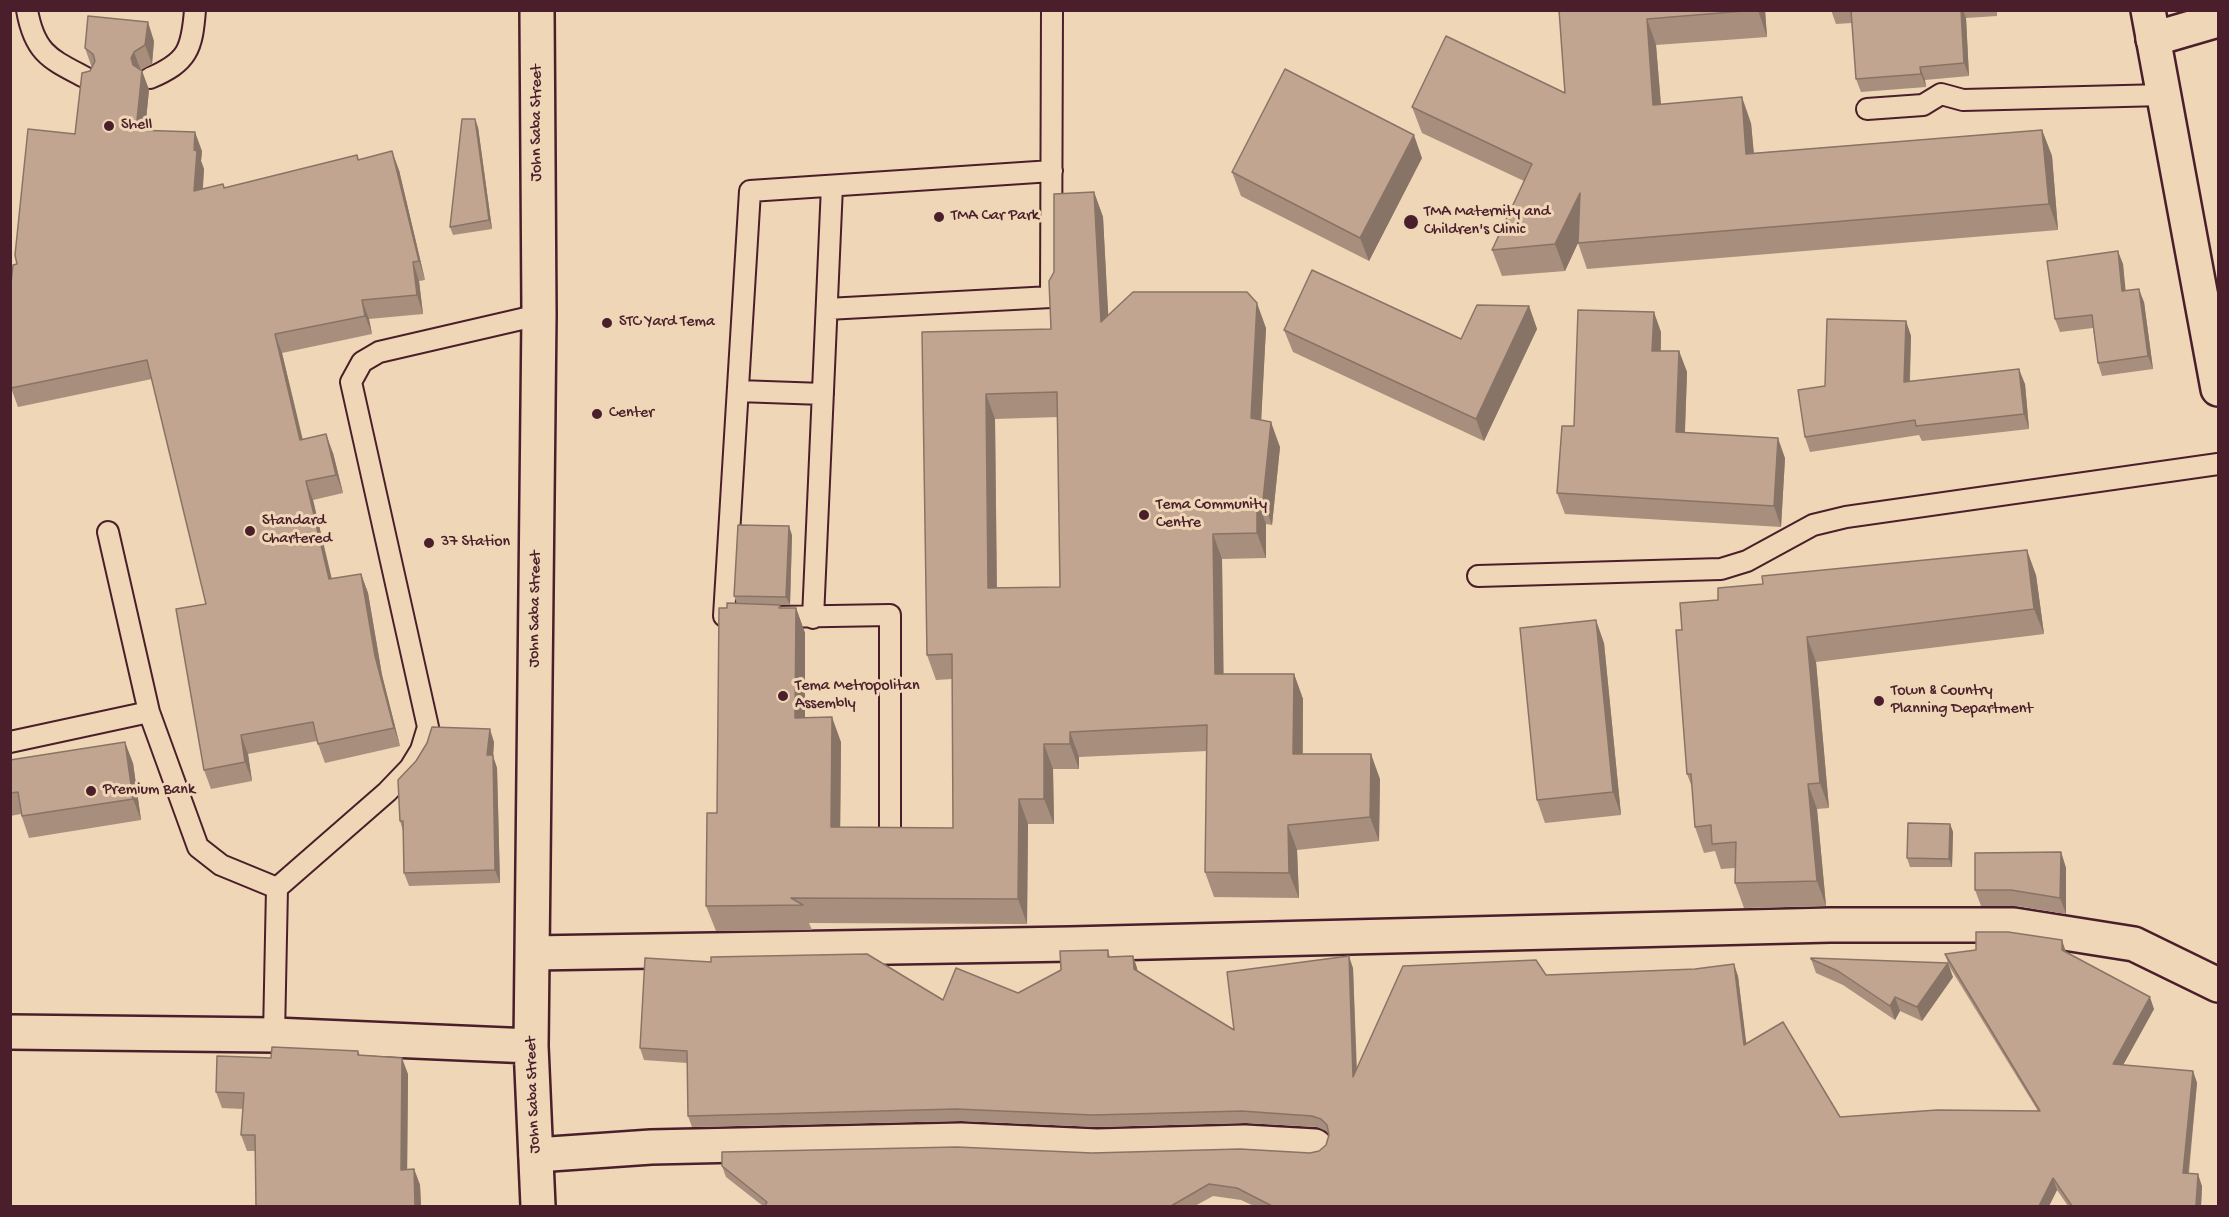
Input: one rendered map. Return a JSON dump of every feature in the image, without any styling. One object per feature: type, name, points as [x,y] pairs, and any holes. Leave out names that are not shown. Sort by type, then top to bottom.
[{"type":"street","name":"John Saba Street","points":[[537,10],[539,315],[531,1046],[538,1206]]},
{"type":"street","points":[[2218,20],[2151,25],[2218,389]]},
{"type":"street","points":[[533,953],[1070,944],[1830,925],[2014,925],[2134,944],[2218,985]]},
{"type":"street","points":[[10,1032],[274,1035],[531,1046]]},
{"type":"street","points":[[536,1155],[651,1147],[961,1140],[1097,1146],[1245,1142],[1315,1146]]},
{"type":"lane","points":[[27,10],[31,33],[46,56],[90,80]]},
{"type":"lane","points":[[150,78],[173,69],[193,43],[195,10]]},
{"type":"lane","points":[[827,309],[1051,297],[1052,10]]},
{"type":"lane","points":[[1867,109],[1923,105],[1941,94],[1964,100],[2164,95]]},
{"type":"lane","points":[[890,829],[890,615],[813,618],[724,616],[750,191],[1052,171]]},
{"type":"lane","points":[[813,618],[832,186]]},
{"type":"lane","points":[[274,1035],[277,888],[387,792],[411,768],[421,750],[428,727],[351,381],[362,362],[379,352],[539,315]]},
{"type":"lane","points":[[738,392],[823,394]]},
{"type":"lane","points":[[1478,576],[1721,569],[1747,561],[1814,525],[1846,516],[2218,464]]},
{"type":"lane","points":[[108,532],[149,712],[198,847],[221,865],[277,888]]},
{"type":"lane","points":[[10,742],[149,712]]},
{"type":"building","points":[[1559,10],[1756,10],[1647,19],[1653,105],[1742,97],[1746,154],[2042,130],[2049,204],[1578,243],[1580,193],[1555,244],[1492,250],[1532,164],[1412,107],[1446,36],[1565,93]]},
{"type":"building","points":[[1851,10],[1961,10],[1964,63],[1920,67],[1921,74],[1856,79]]},
{"type":"building","points":[[88,16],[148,22],[145,45],[134,52],[131,58],[133,65],[142,71],[136,130],[195,132],[194,150],[197,151],[194,191],[223,184],[224,188],[357,155],[358,160],[392,151],[419,261],[413,262],[417,295],[362,300],[365,316],[275,334],[300,440],[326,434],[336,475],[306,481],[329,579],[361,574],[375,656],[394,728],[318,744],[313,722],[241,735],[245,762],[204,770],[176,609],[206,604],[147,360],[11,388],[10,293],[13,265],[17,264],[15,255],[28,129],[75,134],[82,73],[90,71],[95,61],[93,54],[85,48]]},
{"type":"building","points":[[1285,69],[1414,135],[1360,238],[1232,172]]},
{"type":"building","points":[[462,119],[475,119],[489,220],[450,227]]},
{"type":"building","points":[[1094,192],[1101,322],[1133,292],[1247,292],[1257,303],[1251,418],[1271,422],[1263,500],[1257,499],[1257,533],[1213,534],[1215,674],[1294,674],[1293,754],[1371,754],[1370,817],[1288,825],[1289,873],[1205,872],[1207,725],[1070,732],[1070,744],[1044,744],[1044,799],[1019,799],[1018,899],[791,898],[803,905],[706,906],[707,813],[717,813],[719,608],[727,608],[727,603],[780,605],[779,608],[796,608],[795,718],[832,717],[831,827],[953,828],[952,654],[927,655],[922,332],[1051,329],[1049,281],[1054,272],[1054,194]],"holes":[[[1057,392],[1060,587],[988,588],[986,394]]]},
{"type":"building","points":[[2118,251],[2122,291],[2139,289],[2148,356],[2098,363],[2092,315],[2055,319],[2047,261]]},
{"type":"building","points":[[1312,270],[1461,339],[1477,305],[1529,306],[1476,419],[1284,330]]},
{"type":"building","points":[[1578,310],[1654,312],[1652,351],[1679,351],[1676,432],[1778,438],[1774,506],[1557,493],[1562,426],[1574,426]]},
{"type":"building","points":[[1827,319],[1906,321],[1904,382],[2019,369],[2024,414],[1916,426],[1915,420],[1805,437],[1798,390],[1825,386]]},
{"type":"building","points":[[738,525],[789,526],[786,597],[734,596]]},
{"type":"building","points":[[2027,550],[2034,609],[1807,637],[1820,783],[1808,784],[1817,881],[1735,883],[1736,842],[1712,844],[1711,825],[1695,827],[1691,774],[1687,774],[1676,630],[1682,630],[1680,603],[1718,600],[1718,588],[1763,584],[1762,576]]},
{"type":"building","points":[[1596,620],[1613,792],[1537,800],[1520,628]]},
{"type":"building","points":[[432,727],[490,729],[487,755],[493,755],[495,870],[404,873],[403,821],[400,821],[398,780],[416,761],[427,743]]},
{"type":"building","points":[[125,742],[133,799],[22,816],[18,792],[10,793],[10,760]]},
{"type":"building","points":[[1908,823],[1950,824],[1949,859],[1907,858]]},
{"type":"building","points":[[2061,852],[2060,898],[2011,890],[1975,890],[1975,853]]},
{"type":"building","points":[[1976,932],[2008,932],[2062,940],[2062,950],[2150,997],[2113,1064],[2193,1071],[2183,1173],[2198,1174],[2196,1205],[2198,1206],[2072,1206],[2053,1178],[2039,1206],[1272,1206],[1237,1188],[1209,1184],[1171,1206],[765,1206],[767,1202],[722,1166],[722,1152],[957,1147],[1092,1153],[1240,1149],[1310,1153],[1319,1151],[1326,1145],[1329,1135],[1327,1125],[1321,1119],[1312,1116],[1242,1111],[1093,1115],[956,1109],[688,1116],[687,1051],[640,1048],[645,958],[711,962],[711,957],[867,954],[943,1000],[956,968],[1018,993],[1061,970],[1060,951],[1108,950],[1108,957],[1133,956],[1134,969],[1234,1030],[1227,972],[1349,956],[1353,1077],[1403,966],[1536,960],[1546,975],[1695,969],[1734,964],[1744,1045],[1783,1022],[1840,1117],[1937,1110],[2040,1111],[1945,954],[1976,950]]},
{"type":"building","points":[[1811,958],[1948,963],[1917,1007],[1895,997],[1890,1006],[1838,971]]},
{"type":"building","points":[[272,1047],[358,1051],[358,1055],[402,1058],[401,1170],[414,1169],[415,1206],[256,1206],[255,1135],[241,1135],[244,1093],[216,1092],[217,1056],[271,1058]]},
{"type":"place","name":"Shell","points":[[109,126]]},
{"type":"place","name":"TMA Car Park","points":[[939,217]]},
{"type":"place","name":"TMA Maternity and Children's Clinic","points":[[1411,222]]},
{"type":"place","name":"STC Yard Tema","points":[[607,323]]},
{"type":"place","name":"Center","points":[[597,414]]},
{"type":"place","name":"Tema Community Centre","points":[[1144,515]]},
{"type":"place","name":"Standard Chartered","points":[[250,531]]},
{"type":"place","name":"37 Station","points":[[429,543]]},
{"type":"place","name":"Tema Metropolitan Assembly","points":[[783,696]]},
{"type":"place","name":"Town & Country Planning Department","points":[[1879,701]]},
{"type":"place","name":"Premium Bank","points":[[91,791]]}]
